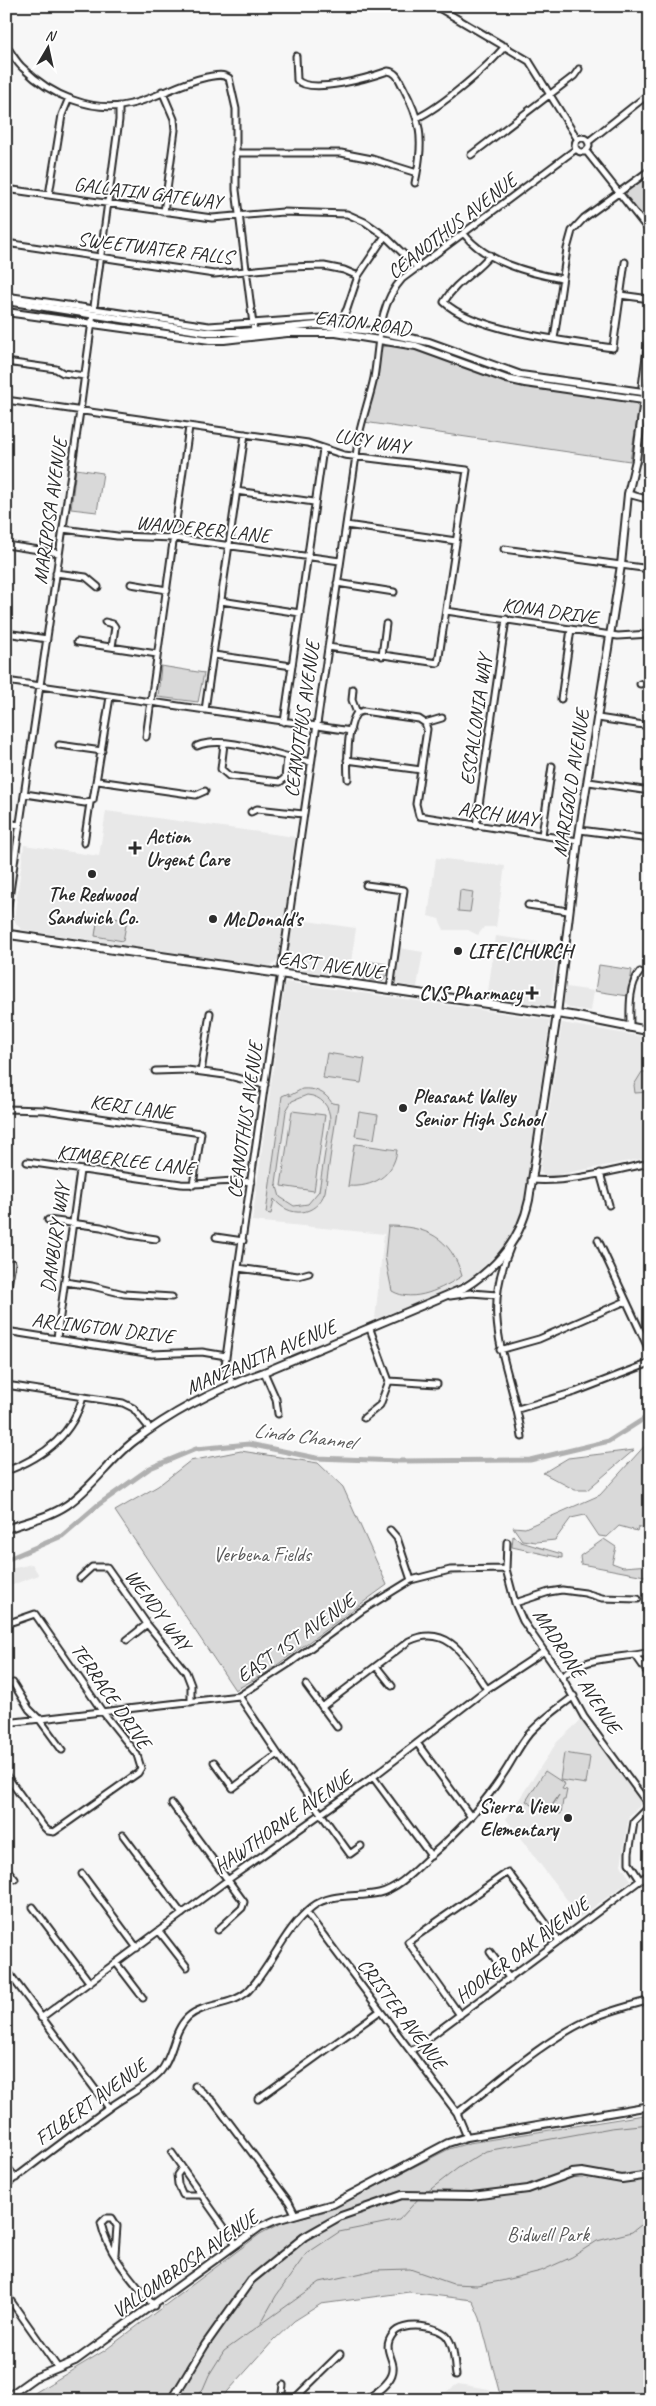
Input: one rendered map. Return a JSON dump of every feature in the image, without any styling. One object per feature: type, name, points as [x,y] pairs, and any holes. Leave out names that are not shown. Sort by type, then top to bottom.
[{"type":"main road","name":"EAST AVENUE","points":[[6,934],[390,989],[650,1030]]},
{"type":"street","points":[[439,8],[529,61],[578,140]]},
{"type":"street","points":[[6,46],[23,68],[69,98],[93,106],[119,106],[137,102],[197,79],[226,76],[230,80],[235,99],[235,153],[239,217],[254,330]]},
{"type":"street","points":[[418,118],[431,112],[488,65],[505,46]]},
{"type":"street","points":[[296,56],[297,80],[306,85],[335,84],[391,71],[396,74],[418,118],[422,140],[415,182]]},
{"type":"street","points":[[471,155],[574,76],[579,69]]},
{"type":"street","points":[[162,92],[174,119],[176,130],[164,212]]},
{"type":"street","points":[[588,142],[650,93]]},
{"type":"street","points":[[50,195],[62,115],[69,98]]},
{"type":"street","name":"MARIPOSA AVENUE","points":[[6,919],[85,376],[119,120],[119,106]]},
{"type":"street","points":[[578,140],[584,139],[588,142]]},
{"type":"street","points":[[578,140],[576,149],[580,152],[586,151]]},
{"type":"street","points":[[586,151],[589,148],[588,142]]},
{"type":"street","name":"CEANOTHUS AVENUE","points":[[232,1383],[225,1365],[226,1356],[303,814],[356,454],[361,425],[373,379],[380,332],[388,298],[402,279],[576,149]]},
{"type":"street","points":[[586,151],[650,232]]},
{"type":"street","points":[[235,153],[341,153],[372,159],[417,173]]},
{"type":"street","points":[[554,339],[568,240],[572,232],[584,218],[650,170]]},
{"type":"street","name":"GALLATIN GATEWAY","points":[[6,189],[222,219],[292,212],[347,214],[364,222],[385,236],[418,268]]},
{"type":"street","points":[[464,234],[474,246],[490,255],[528,271],[562,279]]},
{"type":"street","points":[[341,320],[358,276],[385,236]]},
{"type":"street","name":"SWEETWATER FALLS","points":[[6,243],[214,274],[287,267],[324,266],[344,270],[358,276]]},
{"type":"street","points":[[490,255],[484,264],[453,288],[444,302],[451,308],[521,333],[613,348],[625,262]]},
{"type":"street","points":[[620,295],[650,299]]},
{"type":"street","name":"EATON ROAD","points":[[6,296],[205,332],[317,325],[361,329],[429,342],[521,375],[647,393]]},
{"type":"street","name":"EATON ROAD","points":[[6,301],[93,312]]},
{"type":"street","name":"EATON ROAD","points":[[6,312],[210,340],[297,318],[354,322],[361,329]]},
{"type":"street","name":"MARIGOLD AVENUE","points":[[647,393],[642,386],[650,326]]},
{"type":"street","name":"EATON ROAD","points":[[254,330],[316,332],[379,340],[433,351],[516,381],[647,401]]},
{"type":"street","points":[[6,362],[56,369],[63,373],[85,376]]},
{"type":"street","name":"MARIGOLD AVENUE","points":[[531,1180],[557,1014],[578,841],[589,782],[621,565],[628,494],[650,380]]},
{"type":"street","name":"LUCY WAY","points":[[6,400],[308,443],[344,455],[356,454],[466,470],[438,664],[382,656]]},
{"type":"street","points":[[146,737],[189,427]]},
{"type":"street","points":[[205,710],[245,434]]},
{"type":"street","points":[[284,722],[323,449]]},
{"type":"street","points":[[236,490],[314,502]]},
{"type":"street","points":[[628,494],[650,500]]},
{"type":"street","points":[[346,525],[456,541]]},
{"type":"street","name":"WANDERER LANE","points":[[63,529],[117,536],[174,538],[340,561]]},
{"type":"street","points":[[6,545],[59,553]]},
{"type":"street","points":[[504,549],[650,569]]},
{"type":"street","points":[[56,573],[86,577],[98,587]]},
{"type":"street","points":[[337,583],[394,592]]},
{"type":"street","points":[[131,584],[167,590]]},
{"type":"street","points":[[221,601],[300,613]]},
{"type":"street","name":"KONA DRIVE","points":[[446,611],[610,636],[626,637],[650,634]]},
{"type":"street","name":"ESCALLONIA WAY","points":[[476,826],[506,619]]},
{"type":"street","points":[[105,622],[113,624],[114,627],[112,647]]},
{"type":"street","points":[[328,648],[382,656],[386,624]]},
{"type":"street","points":[[561,698],[571,629]]},
{"type":"street","points":[[6,633],[47,639]]},
{"type":"street","points":[[77,642],[157,654]]},
{"type":"street","points":[[214,655],[292,666]]},
{"type":"street","points":[[6,681],[351,731]]},
{"type":"street","points":[[640,684],[650,682]]},
{"type":"street","points":[[348,779],[347,760],[356,712],[352,700],[353,689]]},
{"type":"street","points":[[84,843],[90,803],[96,796],[110,697]]},
{"type":"street","points":[[347,760],[421,770],[426,729],[425,723],[419,719],[363,711],[356,712]]},
{"type":"street","points":[[425,723],[442,718]]},
{"type":"street","points":[[598,718],[650,726]]},
{"type":"street","points":[[197,746],[207,742],[224,744],[266,750],[287,758],[311,762]]},
{"type":"street","points":[[224,744],[221,769],[229,776],[280,782],[284,778],[287,758]]},
{"type":"street","points":[[59,745],[102,751]]},
{"type":"street","points":[[542,835],[552,766]]},
{"type":"street","name":"ARCH WAY","points":[[421,770],[416,813],[423,818],[578,841]]},
{"type":"street","points":[[98,780],[196,795],[205,791]]},
{"type":"street","points":[[589,782],[650,791]]},
{"type":"street","points":[[25,794],[90,803]]},
{"type":"street","points":[[251,812],[257,809],[303,814]]},
{"type":"street","points":[[6,823],[20,825]]},
{"type":"street","points":[[580,830],[650,840]]},
{"type":"street","points":[[366,885],[404,890],[390,989]]},
{"type":"street","points":[[528,905],[568,911]]},
{"type":"street","points":[[630,1028],[631,998],[634,982],[640,972]]},
{"type":"street","points":[[201,1072],[210,1013]]},
{"type":"street","points":[[156,1071],[174,1069],[201,1072],[265,1085]]},
{"type":"street","name":"KERI LANE","points":[[6,1109],[45,1110],[201,1133],[193,1185]]},
{"type":"street","name":"KIMBERLEE LANE","points":[[27,1162],[193,1185],[228,1180],[251,1182]]},
{"type":"street","points":[[522,1437],[518,1408],[500,1350],[497,1331],[497,1295],[502,1271],[526,1215],[531,1180],[550,1182],[650,1163]]},
{"type":"street","name":"DANBURY WAY","points":[[56,1338],[80,1170]]},
{"type":"street","points":[[600,1173],[609,1205]]},
{"type":"street","points":[[48,1220],[156,1239]]},
{"type":"street","points":[[216,1237],[242,1241]]},
{"type":"street","points":[[598,1240],[650,1352]]},
{"type":"street","name":"MANZANITA AVENUE","points":[[6,1528],[54,1513],[67,1505],[113,1459],[150,1429],[189,1405],[232,1383],[370,1329],[464,1288],[484,1275],[512,1245]]},
{"type":"street","points":[[6,1297],[12,1263]]},
{"type":"street","points":[[238,1268],[298,1276],[309,1273]]},
{"type":"street","points":[[65,1282],[124,1294],[172,1297]]},
{"type":"street","points":[[447,1296],[471,1293],[497,1295]]},
{"type":"street","points":[[500,1350],[539,1339],[626,1301]]},
{"type":"street","points":[[364,1418],[380,1405],[389,1381],[370,1329]]},
{"type":"street","name":"ARLINGTON DRIVE","points":[[6,1331],[152,1354],[202,1352],[226,1356]]},
{"type":"street","points":[[518,1408],[575,1392],[650,1363]]},
{"type":"street","points":[[264,1372],[276,1399],[278,1414]]},
{"type":"street","points":[[389,1381],[437,1384]]},
{"type":"street","points":[[6,1385],[123,1403],[133,1408],[150,1429]]},
{"type":"street","points":[[6,1471],[26,1464],[55,1445],[72,1422],[83,1397]]},
{"type":"street","points":[[390,1530],[397,1538],[412,1580]]},
{"type":"street","name":"MADRONE AVENUE","points":[[507,1542],[506,1569],[515,1604],[530,1634],[562,1677],[584,1717],[650,1807]]},
{"type":"street","name":"WENDY WAY","points":[[80,1578],[92,1568],[107,1567],[148,1624],[186,1672],[191,1684],[191,1702]]},
{"type":"street","name":"EAST 1ST AVENUE","points":[[6,1723],[239,1696],[290,1663],[361,1611],[412,1580],[450,1570],[506,1569]]},
{"type":"street","points":[[515,1604],[549,1592],[562,1590],[585,1593],[602,1598],[638,1599]]},
{"type":"street","name":"TERRACE DRIVE","points":[[6,1624],[35,1614],[102,1711],[137,1756],[140,1768],[138,1773],[60,1830],[48,1831],[6,1775]]},
{"type":"street","points":[[127,1640],[148,1624]]},
{"type":"street","points":[[322,1707],[409,1641],[433,1635],[456,1646],[487,1689]]},
{"type":"street","name":"HAWTHORNE AVENUE","points":[[42,2018],[229,1879],[373,1777],[487,1689],[543,1652]]},
{"type":"street","points":[[562,1677],[584,1662],[636,1656],[650,1652]]},
{"type":"street","points":[[636,1656],[650,1676]]},
{"type":"street","points":[[376,1666],[392,1686]]},
{"type":"street","points":[[12,1683],[29,1709],[40,1720],[62,1750]]},
{"type":"street","points":[[306,1685],[337,1727]]},
{"type":"street","points":[[239,1696],[350,1854],[361,1846]]},
{"type":"street","name":"FILBERT AVENUE","points":[[6,2185],[159,2072],[168,2058],[180,2026],[191,2015],[204,2008],[233,2001],[248,1990],[306,1912],[328,1899],[389,1890],[431,1856],[471,1817],[503,1776],[518,1748],[528,1735],[540,1722],[574,1696]]},
{"type":"street","points":[[417,1743],[471,1817]]},
{"type":"street","points":[[214,1762],[233,1788],[278,1754]]},
{"type":"street","points":[[373,1777],[431,1856]]},
{"type":"street","points":[[172,1804],[229,1879],[244,1902],[242,1908],[218,1930]]},
{"type":"street","points":[[640,1880],[629,1863],[629,1853],[634,1822],[650,1807]]},
{"type":"street","points":[[123,1835],[182,1914]]},
{"type":"street","points":[[6,1868],[15,1879]]},
{"type":"street","points":[[460,2015],[408,1942],[508,1872],[559,1941]]},
{"type":"street","name":"HOOKER OAK AVENUE","points":[[411,2051],[650,1873]]},
{"type":"street","points":[[82,1874],[137,1948]]},
{"type":"street","points":[[33,1907],[90,1983]]},
{"type":"street","name":"CRISTER AVENUE","points":[[306,1912],[457,2113],[466,2137]]},
{"type":"street","points":[[158,1931],[187,1967]]},
{"type":"street","points":[[490,1952],[510,1979]]},
{"type":"street","points":[[117,1964],[143,1998]]},
{"type":"street","points":[[7,1971],[109,2108]]},
{"type":"street","points":[[457,2113],[550,2042],[570,2030],[607,2012],[650,2000]]},
{"type":"street","points":[[258,2098],[380,2011]]},
{"type":"street","points":[[195,2086],[213,2101],[289,2202],[295,2214]]},
{"type":"street","name":"VALLOMBROSA AVENUE","points":[[6,2398],[34,2378],[75,2361],[154,2306],[260,2227],[295,2214],[333,2204],[448,2143],[466,2137],[650,2106]]},
{"type":"street","points":[[172,2153],[200,2196],[236,2244]]},
{"type":"street","points":[[6,2166],[16,2178]]},
{"type":"street","points":[[182,2168],[177,2175],[181,2192],[183,2195],[200,2196]]},
{"type":"street","points":[[172,2400],[195,2360],[251,2280],[304,2237],[341,2216],[402,2195],[472,2196],[528,2189],[572,2173],[582,2172],[622,2179],[650,2175]]},
{"type":"street","points":[[115,2254],[117,2226],[112,2218],[106,2218],[101,2222],[102,2229],[123,2270],[154,2306]]},
{"type":"street","points":[[6,2294],[58,2368]]},
{"type":"street","points":[[365,2400],[380,2390],[392,2378],[394,2368],[388,2345],[396,2330],[401,2327],[414,2326],[440,2331],[445,2334],[452,2346],[456,2376]]},
{"type":"street","points":[[293,2400],[340,2354]]},
{"type":"street","points":[[281,2400],[284,2385]]},
{"type":"shaded area","points":[[106,811],[295,837],[279,958],[274,964],[266,966],[23,930],[17,925],[14,919],[24,845],[99,856]]},
{"type":"shaded area","points":[[436,858],[505,866],[496,927],[484,927],[478,935],[468,930],[444,930],[439,919],[428,916]]},
{"type":"shaded area","points":[[293,919],[356,928],[349,977],[293,969],[287,959]]},
{"type":"shaded area","points":[[496,936],[559,945],[550,1006],[487,998]]},
{"type":"shaded area","points":[[399,948],[423,952],[417,987],[395,982]]},
{"type":"shaded area","name":"Pleasant Valley Senior High School","points":[[285,982],[550,1020],[522,1217],[513,1234],[498,1253],[475,1274],[450,1290],[375,1319],[384,1234],[252,1221]]},
{"type":"shaded area","points":[[566,987],[594,991],[591,1011],[569,1008],[564,1003]]},
{"type":"shaded area","points":[[562,1023],[650,1038],[650,1157],[552,1176],[544,1176],[540,1171]]},
{"type":"shaded area","points":[[32,1564],[39,1575],[6,1587],[6,1570]]},
{"type":"shaded area","name":"Sierra View Elementary","points":[[581,1720],[643,1803],[629,1816],[621,1865],[631,1880],[580,1917],[506,1819],[557,1742]]},
{"type":"shaded area","points":[[458,2384],[489,2389],[492,2400],[433,2400]]},
{"type":"green space","points":[[650,173],[650,230],[627,200],[626,190]]},
{"type":"green space","points":[[398,344],[440,356],[506,381],[634,401],[639,408],[630,461],[364,422],[381,347]]},
{"type":"green space","points":[[650,403],[650,465],[641,464],[639,455],[645,408]]},
{"type":"green space","points":[[76,469],[103,473],[97,512],[71,509]]},
{"type":"green space","points":[[161,666],[204,673],[198,702],[158,697]]},
{"type":"green space","points":[[460,890],[473,892],[470,912],[458,911]]},
{"type":"green space","points":[[98,916],[127,920],[123,941],[95,936]]},
{"type":"green space","points":[[365,961],[386,964],[383,981],[363,979]]},
{"type":"green space","points":[[599,965],[632,970],[628,996],[595,991]]},
{"type":"green space","points":[[327,1053],[365,1059],[361,1083],[323,1078]]},
{"type":"green space","points":[[642,1072],[650,1072],[650,1092],[635,1093],[634,1085]]},
{"type":"green space","points":[[302,1089],[311,1089],[323,1093],[332,1103],[338,1104],[325,1192],[315,1206],[302,1212],[294,1212],[287,1209],[274,1199],[271,1214],[266,1213],[282,1096],[289,1093],[289,1096]],"holes":[[[307,1095],[324,1103],[330,1115],[319,1191],[308,1204],[294,1206],[280,1197],[276,1183],[286,1111],[292,1101]]]},
{"type":"green space","points":[[292,1111],[325,1115],[314,1191],[281,1186]]},
{"type":"green space","points":[[359,1112],[378,1115],[374,1139],[355,1136]]},
{"type":"green space","points":[[354,1145],[397,1150],[395,1159],[387,1173],[365,1185],[348,1186]]},
{"type":"green space","points":[[388,1226],[414,1228],[435,1236],[451,1252],[462,1276],[428,1293],[419,1295],[401,1295],[392,1291],[385,1257]]},
{"type":"green space","points":[[650,1440],[650,1531],[638,1527],[637,1531],[619,1526],[607,1537],[599,1536],[585,1515],[571,1518],[555,1540],[536,1542],[522,1540],[513,1527],[525,1528],[600,1495]]},
{"type":"green space","points":[[634,1450],[587,1490],[575,1490],[543,1473],[568,1458]]},
{"type":"green space","name":"Verbena Fields","points":[[241,1451],[318,1463],[343,1487],[387,1585],[266,1673],[235,1690],[115,1511],[158,1486],[190,1461]]},
{"type":"green space","points":[[513,1536],[521,1542],[562,1554],[562,1558],[512,1547]]},
{"type":"green space","points":[[604,1539],[616,1547],[612,1563],[623,1567],[650,1565],[650,1577],[581,1564],[580,1556]]},
{"type":"green space","points":[[564,1753],[590,1757],[586,1784],[560,1780]]},
{"type":"green space","points":[[545,1771],[565,1784],[562,1789],[567,1790],[561,1814],[553,1813],[551,1808],[559,1795],[546,1814],[526,1801]]},
{"type":"green space","name":"Bidwell Park","points":[[650,2114],[650,2398],[646,2400],[506,2400],[499,2391],[480,2318],[472,2300],[409,2292],[321,2304],[294,2321],[273,2341],[220,2400],[23,2400],[104,2351],[260,2234],[283,2222],[327,2211],[449,2149],[469,2143]]},
{"type":"waterway","name":"Lindo Channel","points":[[6,1560],[62,1536],[98,1505],[150,1468],[196,1449],[249,1444],[316,1458],[399,1461],[530,1460],[609,1441],[650,1415]]},
{"type":"waterway","points":[[427,2192],[458,2168],[486,2151],[611,2128],[650,2124]]},
{"type":"waterway","points":[[261,2323],[276,2296],[306,2254],[339,2232],[399,2220],[420,2197]]},
{"type":"waterway","points":[[192,2400],[203,2389],[209,2375],[224,2351],[320,2282],[375,2270],[410,2269],[453,2284],[477,2285],[501,2281],[541,2271],[572,2257],[597,2241],[632,2232],[650,2218]]},
{"type":"place","name":"Action Urgent Care","points":[[135,848]]},
{"type":"place","name":"The Redwood Sandwich Co.","points":[[92,874]]},
{"type":"place","name":"McDonald's","points":[[213,919]]},
{"type":"place","name":"LIFE|CHURCH","points":[[458,951]]},
{"type":"place","name":"CVS Pharmacy","points":[[532,993]]},
{"type":"place","name":"Pleasant Valley Senior High School","points":[[403,1108]]},
{"type":"place","name":"Sierra View Elementary","points":[[568,1818]]}]
